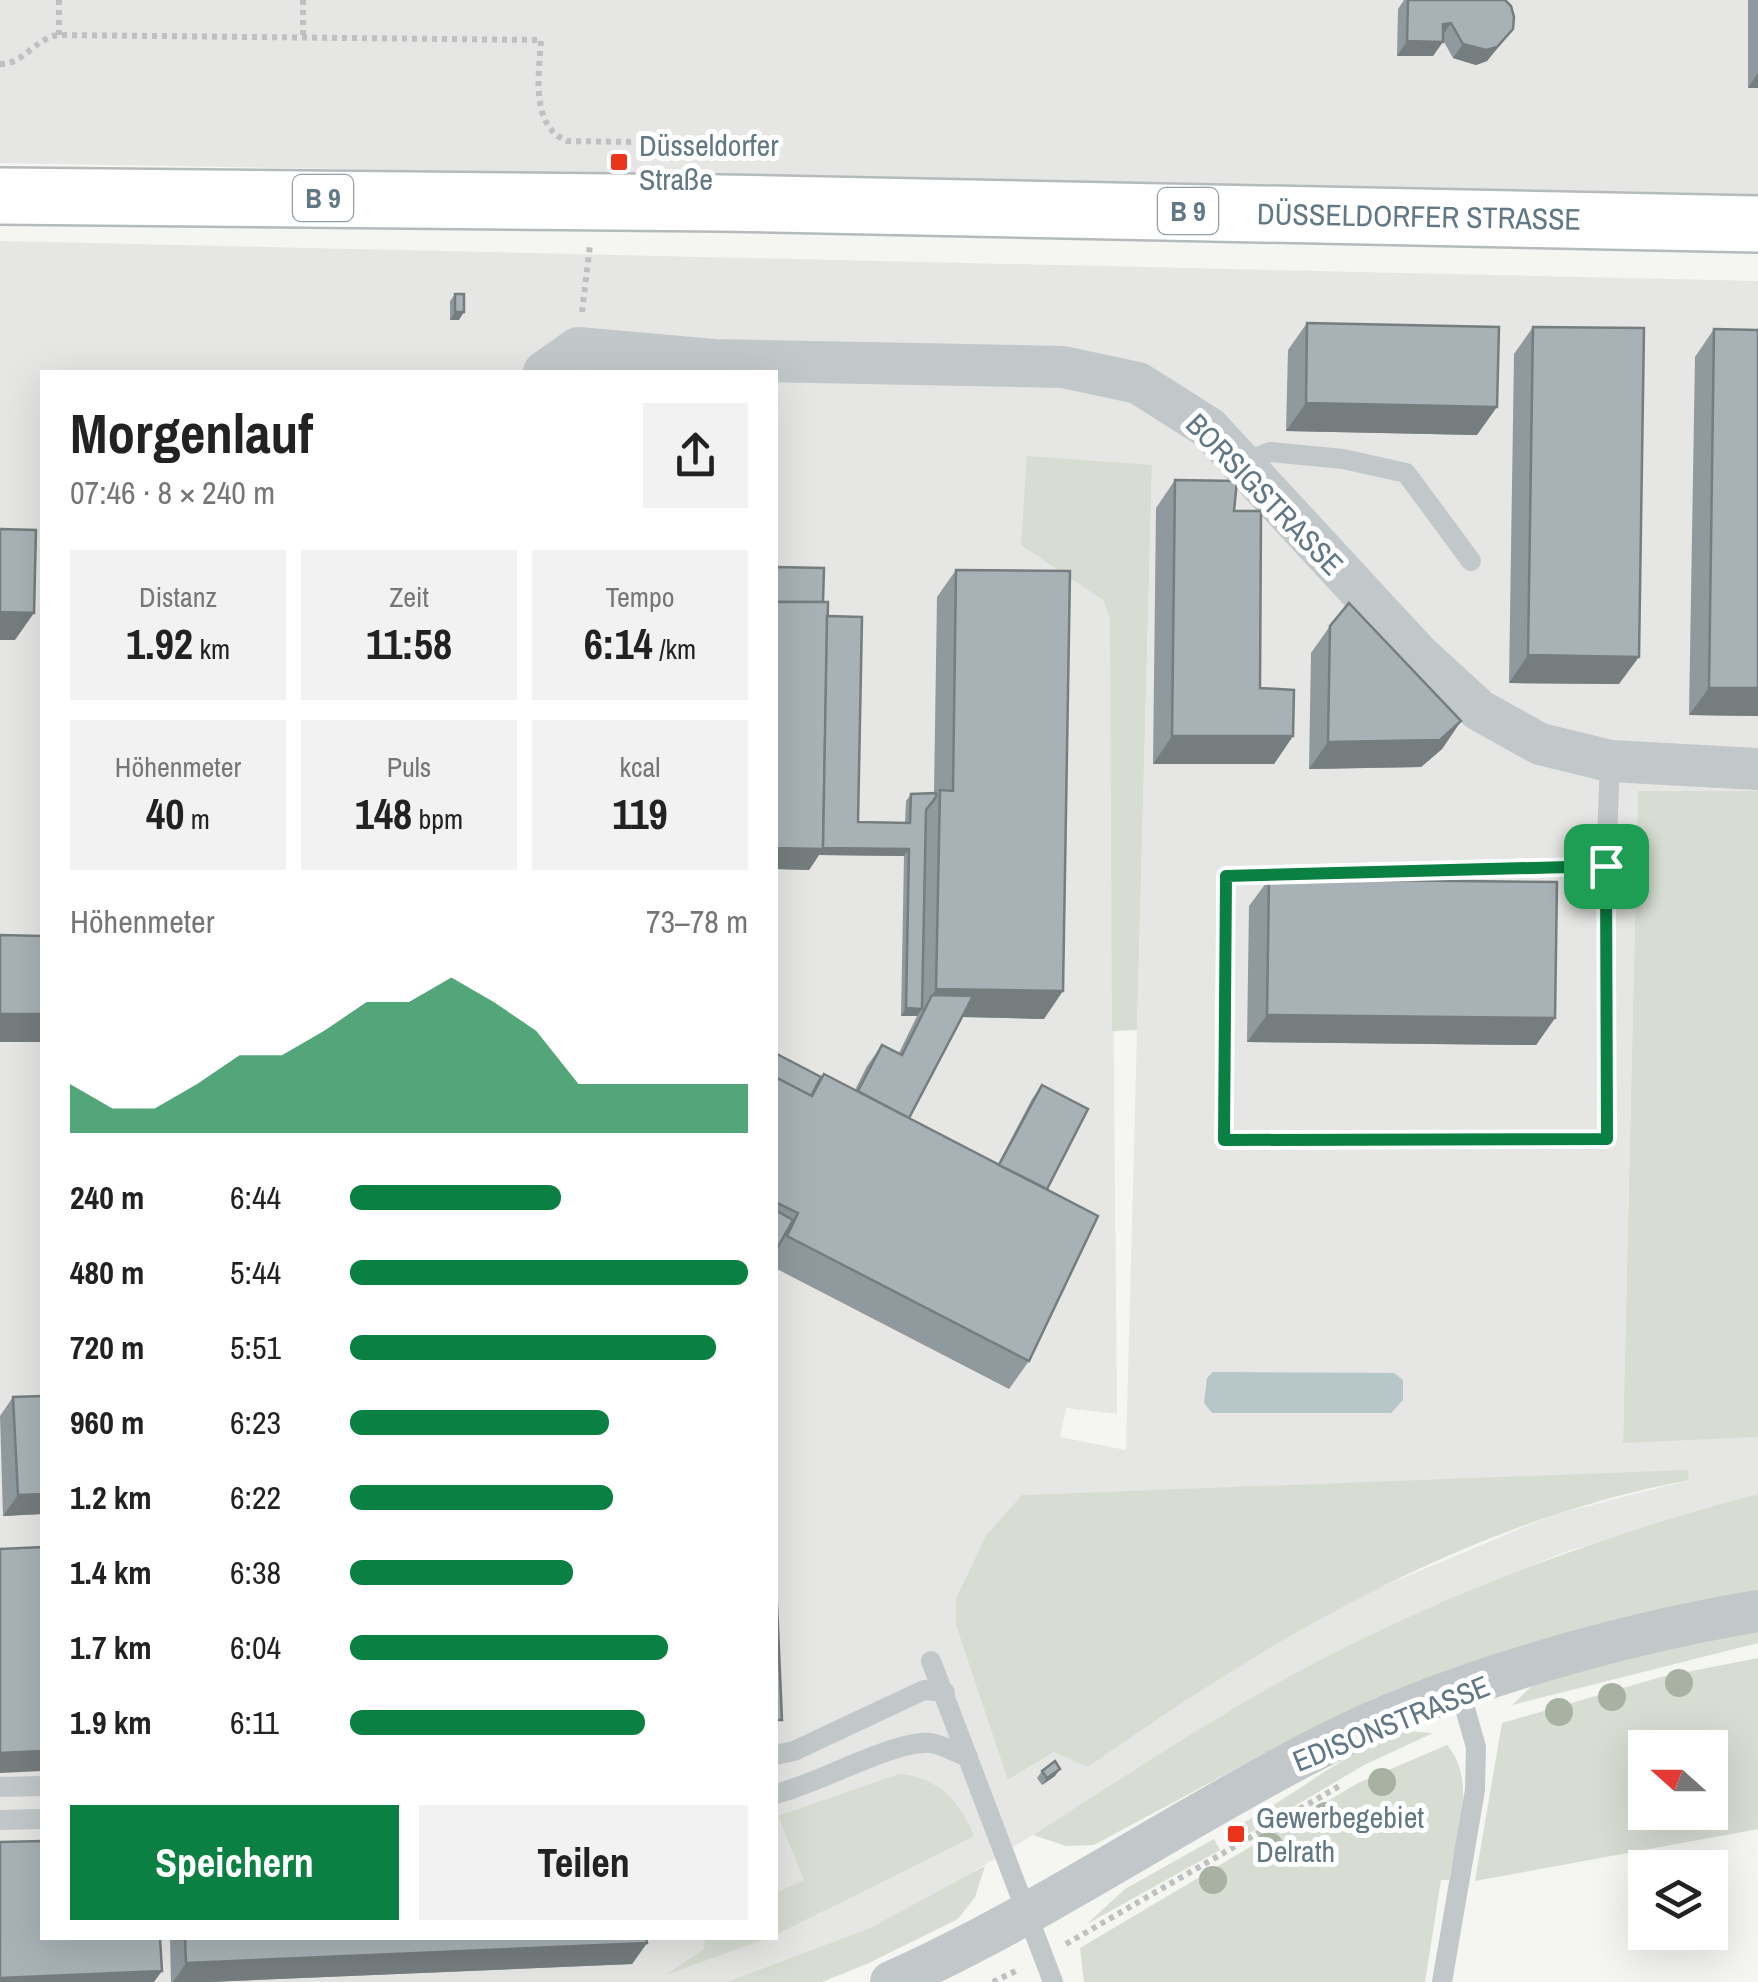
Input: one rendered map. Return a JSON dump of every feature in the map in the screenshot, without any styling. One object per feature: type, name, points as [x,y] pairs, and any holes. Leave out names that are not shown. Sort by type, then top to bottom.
[{"type":"main road","name":"DÜSSELDORFER STRASSE","points":[[0,196],[722,203],[1758,224]]},
{"type":"street","name":"BORSIGSTRASSE","points":[[561,360],[1063,367],[1138,383],[1209,428],[1418,655],[1479,710],[1540,744],[1610,761],[1758,769]]},
{"type":"street","name":"EDISONSTRASSE","points":[[891,1982],[1028,1914],[1320,1747],[1460,1691],[1604,1643],[1758,1611]]},
{"type":"lane","points":[[1240,464],[1270,452],[1343,458],[1406,473],[1472,561]]},
{"type":"lane","points":[[1606,866],[1226,876],[1224,1140],[1607,1139],[1606,866],[1610,761]]},
{"type":"lane","points":[[931,1661],[1053,1982]]},
{"type":"lane","points":[[778,1754],[794,1751],[924,1690],[945,1692]]},
{"type":"lane","points":[[1442,1982],[1475,1790],[1476,1747],[1460,1691]]},
{"type":"lane","points":[[778,1793],[908,1745],[932,1743],[968,1757]]},
{"type":"lane","points":[[0,1787],[40,1786]]},
{"type":"lane","points":[[0,1820],[40,1819]]},
{"type":"path","points":[[59,36],[60,0]]},
{"type":"path","points":[[303,0],[303,39]]},
{"type":"path","points":[[0,64],[9,64],[48,36],[541,40],[541,106],[545,126],[553,136],[568,142],[705,143],[719,148],[724,160],[722,203]]},
{"type":"path","points":[[561,360],[590,239]]},
{"type":"path","points":[[992,1982],[1043,1958],[1346,1781]]},
{"type":"shaded area","points":[[0,0],[1758,0],[1758,194],[0,163]]},
{"type":"shaded area","points":[[0,241],[1758,281],[1758,791],[1638,791],[1623,1442],[1758,1437],[1758,1494],[1565,1552],[1457,1597],[1269,1688],[930,1899],[872,1927],[727,1982],[0,1982]],"holes":[[[1027,457],[1152,466],[1126,1450],[1060,1437],[1066,1408],[1117,1414],[1110,619],[1103,600],[1077,581]],[[1688,1471],[1689,1480],[1553,1515],[1355,1598],[1192,1694],[1054,1752],[1009,1780],[956,1625],[956,1600],[1022,1495]]]},
{"type":"shaded area","points":[[1027,456],[1152,465],[1137,1030],[1112,1031],[1110,619],[1103,600],[1021,545]]},
{"type":"shaded area","points":[[1638,791],[1758,791],[1758,1437],[1623,1443]]},
{"type":"shaded area","points":[[1213,1372],[1394,1373],[1403,1380],[1403,1400],[1391,1413],[1212,1413],[1204,1403],[1207,1378]]},
{"type":"shaded area","points":[[1688,1470],[1689,1480],[1607,1499],[1527,1524],[1374,1591],[1228,1674],[1088,1767],[1054,1752],[1008,1780],[956,1625],[956,1599],[986,1536],[1022,1495]]},
{"type":"shaded area","points":[[1758,1494],[1758,1593],[1278,1746],[1094,1845],[1066,1846],[1033,1835],[1265,1690],[1383,1629],[1567,1553]]},
{"type":"shaded area","points":[[1758,1629],[1758,1643],[1512,1705],[1534,1684],[1566,1673]]},
{"type":"shaded area","points":[[1758,1658],[1758,1829],[1475,1881],[1502,1723],[1661,1677]]},
{"type":"shaded area","points":[[1405,1731],[1433,1733],[1364,1765],[1246,1835],[1241,1824],[1362,1750]]},
{"type":"shaded area","points":[[1447,1745],[1461,1775],[1462,1810],[1449,1880],[1441,1880],[1425,1982],[1084,1982],[1080,1948],[1358,1783]]},
{"type":"shaded area","points":[[899,1774],[925,1780],[946,1793],[962,1812],[974,1836],[778,1934],[778,1892],[804,1880],[778,1816]]},
{"type":"shaded area","points":[[1214,1839],[1220,1850],[1087,1924],[1125,1889]]},
{"type":"shaded area","points":[[985,1866],[975,1897],[958,1919],[869,1963],[822,1982],[727,1982],[872,1927]]},
{"type":"shaded area","points":[[705,1940],[763,1940],[665,1975],[704,1949]]},
{"type":"building","points":[[1408,0],[1505,0],[1511,6],[1513,29],[1497,47],[1486,50],[1463,44],[1451,23],[1443,24],[1443,42],[1407,41]]},
{"type":"building","points":[[455,294],[464,294],[464,312],[455,312]]},
{"type":"building","points":[[1307,323],[1499,327],[1497,407],[1306,403]]},
{"type":"building","points":[[1533,327],[1644,328],[1639,657],[1528,655]]},
{"type":"building","points":[[1714,329],[1758,330],[1758,688],[1709,688]]},
{"type":"building","points":[[1175,480],[1237,481],[1234,511],[1261,511],[1260,688],[1294,690],[1293,736],[1172,736]]},
{"type":"building","points":[[0,529],[36,530],[34,613],[0,612]]},
{"type":"building","points":[[778,567],[824,568],[823,602],[778,602]]},
{"type":"building","points":[[956,570],[1070,571],[1063,991],[936,989],[940,790],[953,791]]},
{"type":"building","points":[[778,602],[828,602],[823,849],[778,848]]},
{"type":"building","points":[[1349,603],[1461,721],[1440,740],[1328,742],[1330,626]]},
{"type":"building","points":[[827,616],[862,617],[858,822],[910,823],[911,794],[936,793],[926,810],[922,1009],[906,1008],[909,849],[823,848]]},
{"type":"building","points":[[1269,879],[1557,882],[1555,1018],[1267,1015]]},
{"type":"building","points":[[0,935],[40,936],[40,1014],[0,1014]]},
{"type":"building","points":[[932,995],[973,996],[909,1118],[858,1091],[882,1045],[902,1055]]},
{"type":"building","points":[[778,1055],[821,1077],[811,1096],[778,1079]]},
{"type":"building","points":[[824,1074],[1098,1216],[1029,1361],[787,1236],[798,1213],[778,1203],[778,1079],[812,1096]]},
{"type":"building","points":[[1042,1085],[1088,1109],[1047,1189],[999,1165]]},
{"type":"building","points":[[778,1212],[793,1220],[778,1247]]},
{"type":"building","points":[[40,1396],[40,1494],[18,1495],[13,1397]]},
{"type":"building","points":[[40,1547],[40,1751],[0,1753],[0,1549]]},
{"type":"building","points":[[778,1628],[782,1720],[778,1720]]},
{"type":"building","points":[[1055,1761],[1060,1769],[1047,1778],[1042,1771]]},
{"type":"building","points":[[40,1841],[40,1940],[160,1940],[162,1971],[0,1978],[0,1842]]},
{"type":"building","points":[[185,1940],[647,1943],[186,1963]]},
{"type":"place","name":"Düsseldorfer Straße","points":[[619,162]]},
{"type":"place","name":"Gewerbegebiet Delrath","points":[[1236,1834]]},
{"type":"route","points":[[1606,866],[1607,1139],[1224,1140],[1226,876],[1606,866]]}]
